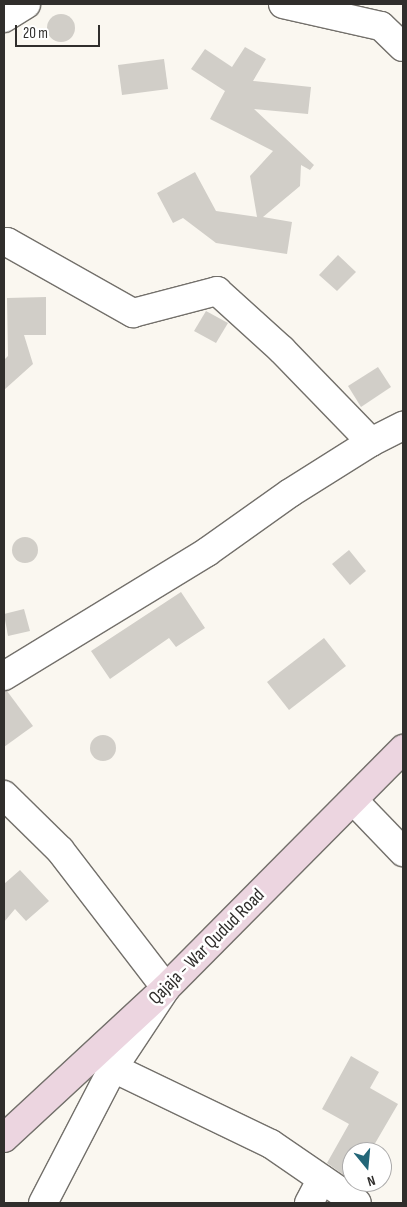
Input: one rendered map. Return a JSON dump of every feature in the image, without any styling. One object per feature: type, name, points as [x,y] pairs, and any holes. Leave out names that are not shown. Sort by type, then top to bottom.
[{"type":"street","points":[[4,18],[26,4]]},
{"type":"street","points":[[284,4],[382,26],[403,47]]},
{"type":"street","points":[[4,243],[133,313],[217,291],[282,350],[371,442]]},
{"type":"street","points":[[4,676],[207,552],[290,493],[371,442],[403,426]]},
{"type":"street","name":"Qajaja - War Qudud Road","points":[[4,1138],[166,988],[354,802],[403,749]]},
{"type":"street","points":[[4,795],[60,850],[166,988],[114,1068],[43,1203]]},
{"type":"street","points":[[354,802],[403,852]]},
{"type":"street","points":[[114,1068],[271,1144],[357,1203]]},
{"type":"street","points":[[310,1203],[322,1179]]},
{"type":"building","points":[[61,14],[71,18],[75,28],[71,38],[61,42],[51,38],[47,28],[51,18]]},
{"type":"building","points":[[245,47],[266,59],[253,81],[311,87],[308,114],[254,109],[314,165],[310,170],[301,165],[300,186],[263,217],[292,222],[287,254],[216,243],[183,218],[173,223],[157,193],[195,172],[216,211],[257,217],[250,176],[273,151],[210,119],[225,91],[191,69],[205,49],[232,67]]},
{"type":"building","points":[[164,59],[168,89],[122,95],[118,65]]},
{"type":"building","points":[[338,255],[356,272],[337,291],[319,275]]},
{"type":"building","points":[[46,297],[46,335],[24,335],[33,364],[4,390],[4,360],[8,356],[7,298]]},
{"type":"building","points":[[206,311],[228,323],[216,343],[194,331]]},
{"type":"building","points":[[378,367],[391,387],[361,407],[348,386]]},
{"type":"building","points":[[25,537],[34,541],[38,550],[34,559],[25,563],[16,559],[12,550],[16,541]]},
{"type":"building","points":[[349,550],[366,571],[350,585],[332,564]]},
{"type":"building","points":[[181,592],[205,628],[176,647],[169,638],[110,679],[91,651]]},
{"type":"building","points":[[24,609],[30,631],[8,636],[4,614]]},
{"type":"building","points":[[324,638],[346,666],[289,710],[267,682]]},
{"type":"building","points":[[7,691],[33,726],[4,747],[4,692]]},
{"type":"building","points":[[103,735],[112,739],[116,748],[112,757],[103,761],[94,757],[90,748],[94,739]]},
{"type":"building","points":[[20,870],[49,901],[26,921],[15,909],[4,922],[4,884]]},
{"type":"building","points":[[351,1056],[379,1072],[370,1088],[398,1104],[376,1142],[342,1142],[342,1174],[327,1163],[349,1124],[322,1109]]}]
